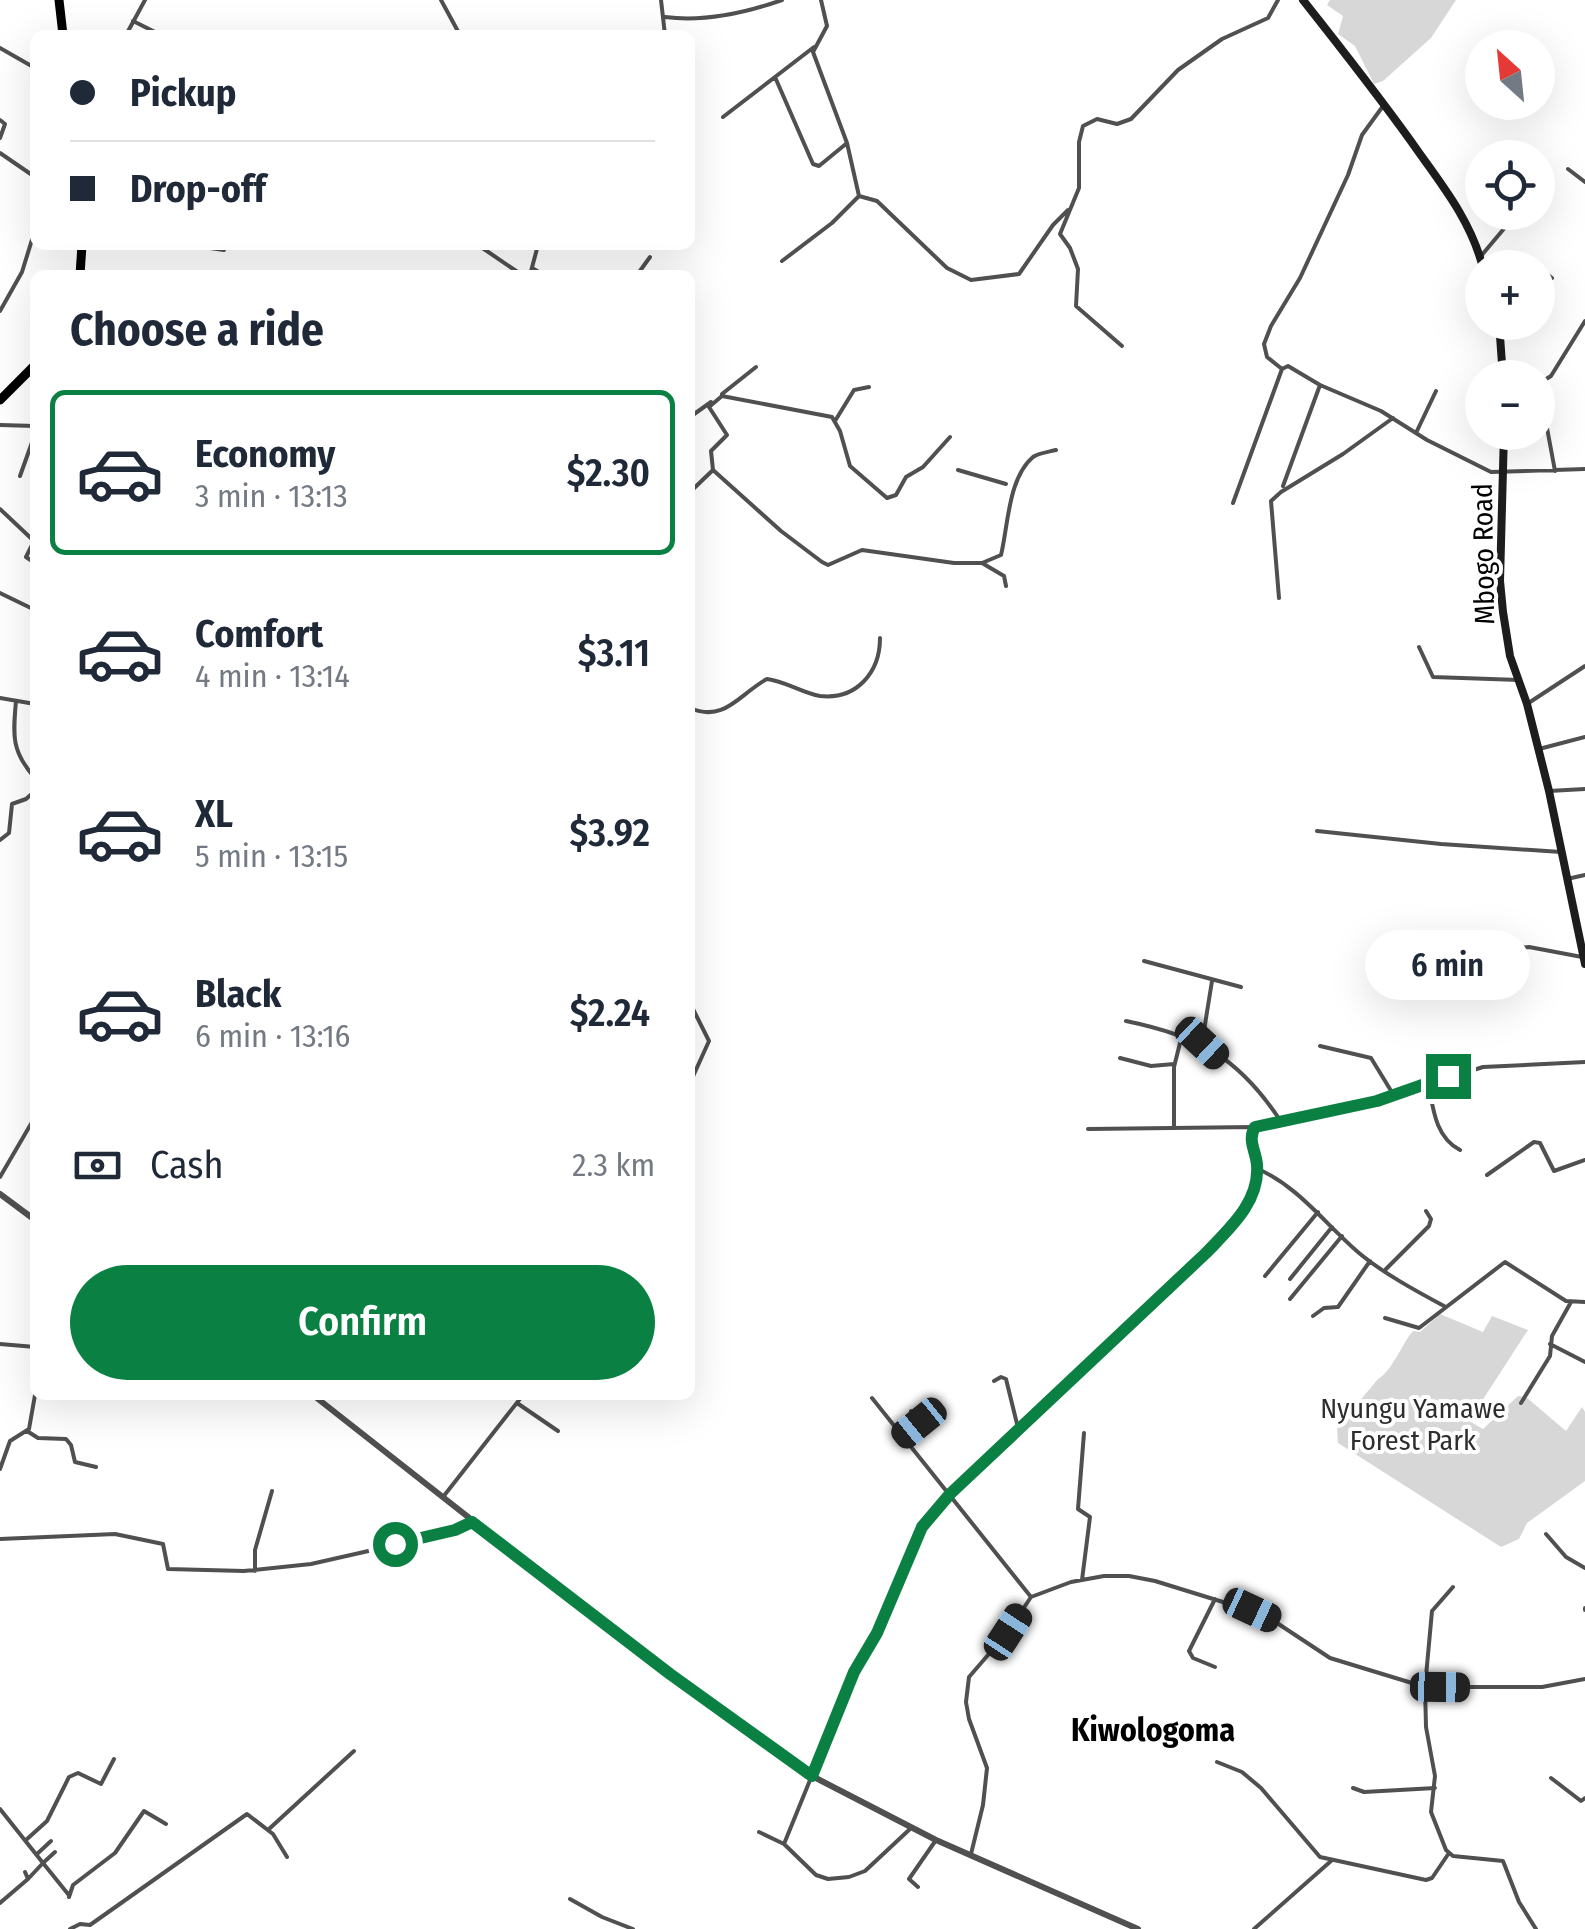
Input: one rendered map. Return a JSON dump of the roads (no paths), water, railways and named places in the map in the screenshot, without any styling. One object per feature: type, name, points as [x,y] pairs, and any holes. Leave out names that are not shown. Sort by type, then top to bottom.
[{"type":"main road","points":[[60,0],[63,30]]},
{"type":"main road","points":[[1303,0],[1450,196],[1478,250]]},
{"type":"main road","points":[[0,400],[30,370]]},
{"type":"main road","name":"Mbogo Road","points":[[1504,450],[1500,581],[1510,656],[1539,749],[1584,961]]},
{"type":"street","points":[[128,30],[145,0]]},
{"type":"street","points":[[441,0],[457,30]]},
{"type":"street","points":[[662,0],[665,30]]},
{"type":"street","points":[[665,17],[689,20],[782,0]]},
{"type":"street","points":[[724,117],[814,47],[827,26],[821,0]]},
{"type":"street","points":[[1122,346],[1076,306],[1078,269],[1059,232],[1079,188],[1083,126],[1098,119],[1117,124],[1131,119],[1178,70],[1222,39],[1268,18],[1278,0]]},
{"type":"street","points":[[132,21],[151,30]]},
{"type":"street","points":[[814,47],[821,78],[848,143],[859,196]]},
{"type":"street","points":[[0,48],[30,65]]},
{"type":"street","points":[[775,77],[813,164],[819,166],[848,143]]},
{"type":"street","points":[[1282,369],[1266,357],[1264,344],[1300,278],[1348,175],[1362,135],[1384,103]]},
{"type":"street","points":[[0,120],[5,125],[0,138]]},
{"type":"street","points":[[0,154],[30,174]]},
{"type":"street","points":[[1568,169],[1585,182]]},
{"type":"street","points":[[859,196],[877,201],[947,268],[971,280],[1019,274],[1053,225],[1072,207]]},
{"type":"street","points":[[782,261],[859,196]]},
{"type":"street","points":[[1485,250],[1502,230]]},
{"type":"street","points":[[0,312],[22,272],[30,246]]},
{"type":"street","points":[[485,250],[515,270]]},
{"type":"street","points":[[535,270],[532,268],[537,250]]},
{"type":"street","points":[[641,270],[650,257]]},
{"type":"street","points":[[1555,368],[1585,321]]},
{"type":"street","points":[[1282,369],[1291,366],[1320,385],[1393,418],[1491,472],[1585,469]]},
{"type":"street","points":[[695,413],[756,367]]},
{"type":"street","points":[[1234,503],[1282,369]]},
{"type":"street","points":[[1283,486],[1320,385]]},
{"type":"street","points":[[835,421],[854,390],[869,388]]},
{"type":"street","points":[[1416,433],[1436,390]]},
{"type":"street","points":[[950,437],[923,468],[906,477],[896,495],[887,498],[850,466],[832,418],[722,396],[710,406],[727,435],[710,451],[712,470],[781,531],[828,564],[862,550],[954,563],[982,563],[1001,555],[1004,522],[1024,469],[1036,455],[1056,450]]},
{"type":"street","points":[[1279,598],[1271,502],[1280,492],[1393,418]]},
{"type":"street","points":[[0,425],[30,426]]},
{"type":"street","points":[[20,476],[30,448]]},
{"type":"street","points":[[1551,450],[1555,471]]},
{"type":"street","points":[[695,487],[712,470]]},
{"type":"street","points":[[958,470],[1006,484]]},
{"type":"street","points":[[0,509],[30,537]]},
{"type":"street","points":[[982,563],[1004,576],[1006,586]]},
{"type":"street","points":[[0,594],[30,608]]},
{"type":"street","points":[[695,709],[712,714],[767,680],[818,696],[846,693],[875,669],[880,638]]},
{"type":"street","points":[[1419,647],[1432,676],[1520,680]]},
{"type":"street","points":[[1527,704],[1585,666]]},
{"type":"street","points":[[0,698],[30,703]]},
{"type":"street","points":[[16,701],[13,742],[30,772]]},
{"type":"street","points":[[1539,749],[1585,737]]},
{"type":"street","points":[[1549,791],[1585,789]]},
{"type":"street","points":[[0,840],[10,833],[14,803],[30,795]]},
{"type":"street","points":[[1317,830],[1562,852]]},
{"type":"street","points":[[1567,879],[1585,875]]},
{"type":"street","points":[[1470,984],[1474,971],[1489,966],[1494,951],[1529,948],[1584,961]]},
{"type":"street","points":[[1144,961],[1240,987]]},
{"type":"street","points":[[1202,1043],[1212,981]]},
{"type":"street","points":[[695,1013],[709,1039],[695,1071]]},
{"type":"street","points":[[1126,1021],[1202,1043],[1248,1078],[1281,1121]]},
{"type":"street","points":[[1174,1127],[1175,1064],[1182,1035]]},
{"type":"street","points":[[1320,1046],[1371,1058],[1394,1096]]},
{"type":"street","points":[[1120,1058],[1151,1066],[1175,1064]]},
{"type":"street","points":[[1088,1129],[1255,1127],[1394,1096],[1428,1082],[1496,1064],[1585,1062]]},
{"type":"street","points":[[1428,1082],[1436,1122],[1451,1146],[1460,1150]]},
{"type":"street","points":[[0,1177],[30,1126]]},
{"type":"street","points":[[784,1844],[854,1672],[877,1633],[922,1527],[1018,1428],[1220,1238],[1249,1203],[1258,1169],[1251,1140],[1255,1127]]},
{"type":"street","points":[[1488,1175],[1534,1142],[1540,1143],[1554,1170],[1585,1160]]},
{"type":"street","points":[[1258,1169],[1318,1212],[1370,1261],[1444,1306]]},
{"type":"street","points":[[0,1194],[30,1216]]},
{"type":"street","points":[[1386,1270],[1429,1226],[1432,1219],[1426,1210]]},
{"type":"street","points":[[1265,1276],[1318,1212]]},
{"type":"street","points":[[1290,1279],[1332,1227]]},
{"type":"street","points":[[1290,1299],[1342,1236]]},
{"type":"street","points":[[1313,1316],[1324,1308],[1338,1307],[1370,1261]]},
{"type":"street","points":[[1385,1318],[1417,1328],[1506,1262],[1541,1288],[1571,1302],[1585,1302]]},
{"type":"street","points":[[1521,1403],[1550,1356],[1552,1336],[1571,1302]]},
{"type":"street","points":[[0,1344],[30,1347]]},
{"type":"street","points":[[1550,1344],[1585,1362]]},
{"type":"street","points":[[994,1382],[1001,1377],[1006,1379],[1018,1428]]},
{"type":"street","points":[[872,1398],[1031,1596]]},
{"type":"street","points":[[0,1469],[8,1444],[27,1431],[34,1400]]},
{"type":"street","points":[[320,1400],[670,1674],[812,1776],[936,1840],[1138,1929]]},
{"type":"street","points":[[442,1498],[519,1400]]},
{"type":"street","points":[[517,1403],[558,1430]]},
{"type":"street","points":[[901,1438],[920,1422],[911,1412]]},
{"type":"street","points":[[27,1431],[38,1438],[66,1439],[75,1462],[96,1468]]},
{"type":"street","points":[[1082,1580],[1090,1517],[1078,1508],[1084,1432]]},
{"type":"street","points":[[255,1570],[255,1550],[272,1490]]},
{"type":"street","points":[[0,1539],[128,1535],[163,1544],[168,1568],[255,1570],[311,1564],[417,1540],[472,1522]]},
{"type":"street","points":[[1546,1534],[1566,1557],[1585,1568]]},
{"type":"street","points":[[971,1855],[987,1768],[969,1718],[966,1689],[979,1662],[1008,1632],[1031,1596],[1082,1580],[1128,1576],[1215,1600],[1274,1621],[1330,1658],[1425,1687],[1542,1687],[1585,1679]]},
{"type":"street","points":[[1453,1587],[1432,1612],[1425,1687],[1435,1788],[1431,1812],[1449,1853],[1503,1861],[1516,1896],[1536,1929]]},
{"type":"street","points":[[1215,1600],[1189,1651],[1191,1656],[1215,1667]]},
{"type":"street","points":[[268,1830],[354,1751]]},
{"type":"street","points":[[26,1840],[47,1820],[69,1778],[78,1774],[102,1784],[114,1759]]},
{"type":"street","points":[[1217,1762],[1252,1780],[1314,1852],[1331,1861],[1426,1880],[1432,1878],[1449,1853]]},
{"type":"street","points":[[1551,1778],[1581,1801],[1585,1798]]},
{"type":"street","points":[[1353,1788],[1364,1792],[1435,1788]]},
{"type":"street","points":[[0,1809],[69,1896],[73,1885],[115,1852],[144,1811],[166,1824]]},
{"type":"street","points":[[70,1929],[80,1924],[91,1927],[246,1814],[268,1830],[286,1858]]},
{"type":"street","points":[[759,1832],[784,1844],[816,1875],[828,1879],[849,1877],[874,1865],[911,1828]]},
{"type":"street","points":[[918,1887],[909,1879],[936,1840]]},
{"type":"street","points":[[37,1854],[51,1841]]},
{"type":"street","points":[[0,1903],[54,1852]]},
{"type":"street","points":[[1254,1929],[1331,1861]]},
{"type":"street","points":[[25,1872],[28,1879]]},
{"type":"street","points":[[570,1899],[633,1929]]},
{"type":"district","name":"Kiwologoma","points":[[1153,1730]]},
{"type":"park label","name":"Nyungu Yamawe Forest Park","points":[[1413,1424]]}]
